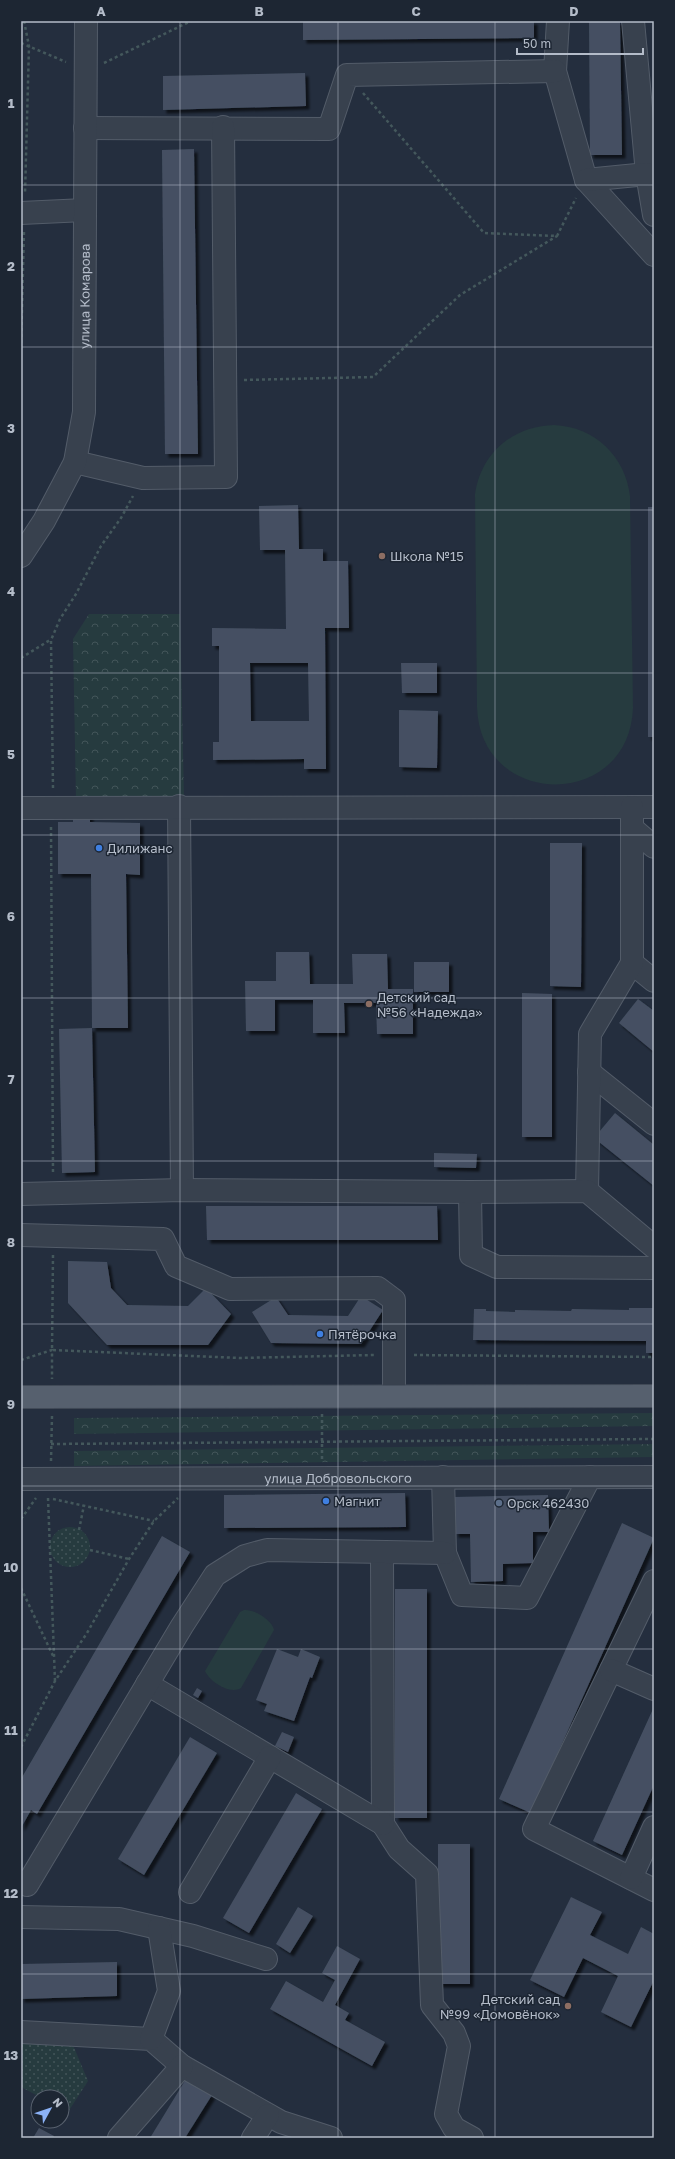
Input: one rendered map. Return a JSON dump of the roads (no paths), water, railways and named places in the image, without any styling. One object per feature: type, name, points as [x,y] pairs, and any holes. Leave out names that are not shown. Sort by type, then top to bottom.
[{"type":"main road","points":[[21,1396],[654,1396]]},
{"type":"street","name":"улица Комарова","points":[[21,556],[44,521],[75,462],[84,412],[86,21]]},
{"type":"street","points":[[558,21],[555,71],[586,180],[654,255]]},
{"type":"street","points":[[633,21],[645,54],[647,174],[654,215]]},
{"type":"street","points":[[85,128],[223,127],[329,129],[347,75],[555,71]]},
{"type":"street","points":[[75,462],[143,478],[226,477],[223,127]]},
{"type":"street","points":[[586,180],[647,174]]},
{"type":"street","points":[[23,213],[85,210]]},
{"type":"street","points":[[179,806],[182,1190]]},
{"type":"street","points":[[21,808],[179,806],[632,818],[654,806]]},
{"type":"street","points":[[632,818],[654,846]]},
{"type":"street","points":[[587,1191],[590,1034],[632,962],[632,818]]},
{"type":"street","points":[[632,962],[654,981]]},
{"type":"street","points":[[589,1072],[654,1124]]},
{"type":"street","points":[[21,1194],[182,1190],[470,1192],[587,1191],[654,1247]]},
{"type":"street","points":[[470,1192],[471,1255],[497,1267],[654,1268]]},
{"type":"street","points":[[21,1235],[163,1239],[176,1266],[230,1289],[378,1288],[394,1300],[394,1396]]},
{"type":"street","points":[[443,1477],[445,1553],[462,1594],[527,1598],[590,1477]]},
{"type":"street","name":"улица Добровольского","points":[[21,1479],[49,1488],[199,1478],[654,1477]]},
{"type":"street","points":[[21,1882],[27,1884],[147,1684],[215,1575],[245,1556],[267,1550],[445,1553]]},
{"type":"street","points":[[382,1553],[383,1824]]},
{"type":"street","points":[[654,1581],[534,1829],[654,1890]]},
{"type":"street","points":[[611,1670],[654,1689]]},
{"type":"street","points":[[147,1684],[383,1824],[399,1849],[427,1874],[432,2005],[454,2033],[459,2046],[446,2114],[454,2128],[472,2138]]},
{"type":"street","points":[[190,1892],[270,1757]]},
{"type":"street","points":[[630,1878],[654,1827]]},
{"type":"street","points":[[21,1917],[120,1919],[231,1946],[266,1959]]},
{"type":"street","points":[[151,2038],[169,1991],[159,1928]]},
{"type":"street","points":[[21,2032],[151,2038],[182,2066],[268,2115],[281,2122],[331,2138]]},
{"type":"street","points":[[119,2138],[182,2066]]},
{"type":"street","points":[[253,2138],[268,2115]]},
{"type":"place","name":"Школа №15","points":[[382,556]]},
{"type":"place","name":"Дилижанс","points":[[99,848]]},
{"type":"place","name":"Детский сад №56 «Надежда»","points":[[369,1004]]},
{"type":"place","name":"Пятёрочка","points":[[320,1334]]},
{"type":"place","name":"Магнит","points":[[326,1501]]},
{"type":"place","name":"Орск 462430","points":[[499,1503]]},
{"type":"place","name":"Детский сад №99 «Домовёнок»","points":[[568,2006]]}]
